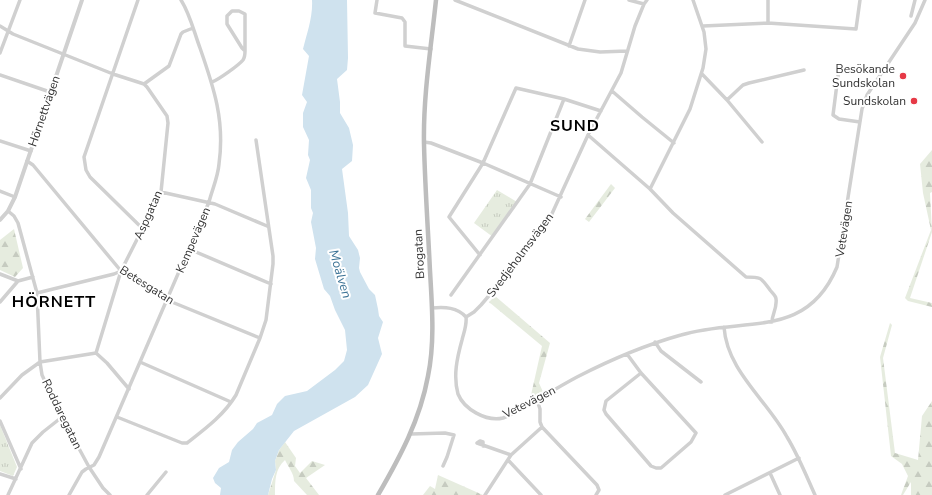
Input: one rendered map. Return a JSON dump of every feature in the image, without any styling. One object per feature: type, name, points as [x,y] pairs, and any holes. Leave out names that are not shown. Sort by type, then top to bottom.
[{"type":"main road","name":"Brogatan","points":[[378,495],[411,434],[422,401],[432,352],[432,308],[424,142],[426,89],[436,0]]},
{"type":"street","points":[[0,53],[20,0]]},
{"type":"street","name":"Hörnettvägen","points":[[0,220],[8,211],[15,197],[82,0]]},
{"type":"street","points":[[138,0],[84,157],[86,170],[90,177],[143,229]]},
{"type":"street","name":"Kempevägen","points":[[69,495],[82,472],[96,464],[209,202],[219,165],[221,124],[219,108],[212,82],[193,28],[181,0]]},
{"type":"street","points":[[377,0],[375,13],[402,18],[406,22],[405,46],[431,49]]},
{"type":"street","points":[[455,0],[578,49],[600,52],[627,51]]},
{"type":"street","points":[[569,46],[585,0]]},
{"type":"street","points":[[629,0],[645,2]]},
{"type":"street","points":[[650,189],[690,109],[702,74],[706,48],[702,26],[693,0]]},
{"type":"street","points":[[768,0],[768,23]]},
{"type":"street","points":[[702,26],[768,23],[856,29],[860,0]]},
{"type":"street","points":[[911,16],[915,0]]},
{"type":"street","name":"Vetevägen","points":[[466,316],[467,323],[457,356],[456,384],[459,395],[466,406],[478,414],[491,418],[502,418],[577,377],[655,342],[684,334],[724,326],[772,322],[792,316],[812,305],[832,280],[837,267],[860,122],[867,95],[915,23],[925,0]]},
{"type":"street","name":"Svedjeholmsvägen","points":[[466,316],[474,312],[481,305],[511,270],[550,218],[561,197],[588,135],[620,73],[645,2]]},
{"type":"street","points":[[212,82],[242,62],[245,56],[245,51],[245,14],[239,11],[232,11],[227,16],[227,24],[245,51]]},
{"type":"street","points":[[0,26],[8,31],[63,54],[113,74],[144,84],[169,66],[181,34],[193,28]]},
{"type":"street","points":[[839,68],[833,115],[839,119],[860,122]]},
{"type":"street","points":[[727,100],[743,86],[749,83],[804,70]]},
{"type":"street","points":[[702,74],[727,100],[762,142]]},
{"type":"street","points":[[0,75],[50,92]]},
{"type":"street","name":"Aspgatan","points":[[96,353],[121,271],[161,192],[168,123],[167,116],[144,84]]},
{"type":"street","points":[[480,255],[449,217],[483,163],[516,88],[564,99],[601,111]]},
{"type":"street","points":[[612,91],[674,143]]},
{"type":"street","points":[[451,296],[530,184],[564,99]]},
{"type":"street","points":[[588,135],[650,189],[673,213],[746,277],[758,277],[766,283],[776,298],[772,322]]},
{"type":"street","points":[[117,417],[182,443],[187,443],[220,416],[231,402],[260,338],[267,314],[271,284],[273,256],[267,226],[256,140]]},
{"type":"street","points":[[0,141],[31,151]]},
{"type":"street","points":[[424,142],[483,163],[561,197]]},
{"type":"street","name":"Betesgatan","points":[[27,161],[33,165],[121,271],[167,300],[260,338]]},
{"type":"street","points":[[0,191],[15,197]]},
{"type":"street","points":[[161,192],[209,202],[267,226]]},
{"type":"street","name":"Roddaregatan","points":[[8,211],[14,216],[18,223],[37,293],[40,362],[42,375],[62,417],[89,467],[110,495]]},
{"type":"street","points":[[189,249],[271,284]]},
{"type":"street","points":[[37,293],[121,271]]},
{"type":"street","points":[[0,274],[18,281]]},
{"type":"street","points":[[0,302],[18,281],[33,277]]},
{"type":"street","points":[[432,308],[456,309],[466,316]]},
{"type":"street","points":[[724,326],[729,352],[741,374],[773,414],[788,437],[815,495]]},
{"type":"street","points":[[655,342],[661,351],[701,382]]},
{"type":"street","points":[[0,398],[22,375],[40,362],[96,353],[107,363],[129,389]]},
{"type":"street","points":[[627,354],[641,373],[696,433],[691,442],[661,468],[651,466],[604,410],[606,401],[641,373]]},
{"type":"street","points":[[140,362],[231,402]]},
{"type":"street","points":[[537,400],[540,409],[540,422],[542,427],[597,485],[599,490],[596,495]]},
{"type":"street","points":[[8,495],[36,438],[62,417]]},
{"type":"street","points":[[0,421],[21,469]]},
{"type":"street","points":[[485,495],[511,455],[542,427]]},
{"type":"street","points":[[411,434],[445,433],[454,435],[442,466]]},
{"type":"street","points":[[483,446],[511,455]]},
{"type":"street","points":[[725,495],[799,458]]},
{"type":"street","points":[[508,460],[541,495]]},
{"type":"street","points":[[147,495],[166,472]]},
{"type":"street","points":[[770,472],[780,495]]},
{"type":"street","points":[[0,474],[16,479]]},
{"type":"green space","points":[[932,150],[932,192],[930,193],[932,232],[910,298],[932,303],[932,307],[908,301],[905,298],[931,230],[923,193],[920,164]]},
{"type":"green space","points":[[611,184],[615,188],[589,222],[585,219]]},
{"type":"green space","points":[[497,190],[517,202],[493,237],[474,223]]},
{"type":"green space","points":[[14,229],[23,268],[15,277],[0,270],[0,240]]},
{"type":"green space","points":[[495,296],[550,343],[539,383],[544,394],[536,399],[531,395],[542,346],[489,302]]},
{"type":"green space","points":[[890,323],[892,325],[883,358],[895,453],[918,460],[922,416],[932,401],[932,495],[911,495],[911,482],[903,495],[901,495],[908,476],[902,464],[891,456],[880,357]]},
{"type":"green space","points":[[0,425],[17,467],[13,476],[0,471]]},
{"type":"green space","points":[[285,442],[296,458],[295,466],[300,473],[312,461],[325,465],[306,478],[319,495],[307,495],[294,481],[292,473],[285,460],[277,471],[275,495],[268,495],[276,470],[275,461],[279,450]]},
{"type":"green space","points":[[438,475],[483,495],[423,495],[430,486],[435,489]]},
{"type":"water","name":"Moälven","points":[[312,0],[347,0],[347,70],[337,79],[340,113],[349,128],[353,145],[352,161],[342,169],[348,213],[349,236],[358,250],[360,258],[360,272],[369,289],[375,295],[379,316],[383,322],[378,338],[382,354],[368,385],[355,397],[294,431],[279,450],[275,461],[276,470],[268,495],[220,495],[221,488],[215,483],[213,478],[219,468],[229,462],[232,450],[238,442],[253,429],[257,423],[272,415],[277,404],[285,396],[307,391],[335,370],[344,361],[347,350],[345,330],[330,296],[324,289],[315,259],[316,248],[311,222],[313,213],[311,208],[311,190],[306,178],[310,160],[308,155],[309,140],[303,127],[303,113],[307,102],[302,95],[309,56],[303,49],[311,19]]},
{"type":"place","name":"Besökande Sundskolan","points":[[903,76]]},
{"type":"place","name":"Sundskolan","points":[[914,101]]},
{"type":"district","name":"SUND","points":[[575,126]]},
{"type":"district","name":"HÖRNETT","points":[[54,302]]}]
